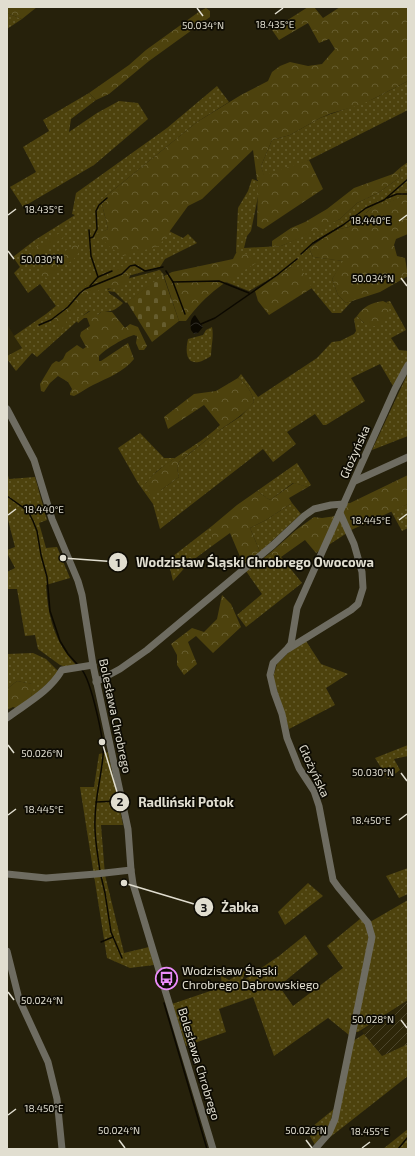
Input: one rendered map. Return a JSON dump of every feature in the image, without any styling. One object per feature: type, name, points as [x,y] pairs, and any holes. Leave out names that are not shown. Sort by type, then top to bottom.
[{"type":"street","name":"Głożyńska","points":[[315,1149],[329,1132],[335,1119],[372,937],[368,923],[333,880],[319,806],[314,791],[299,768],[287,738],[282,714],[270,675],[273,663],[288,649],[291,644],[297,608],[395,389],[408,365]]},
{"type":"street","name":"Bolesława Chrobrego","points":[[7,409],[34,460],[52,519],[78,580],[82,595],[92,665],[128,829],[131,870],[136,893],[213,1149]]},
{"type":"street","points":[[355,481],[408,457]]},
{"type":"street","points":[[96,682],[120,669],[147,650],[273,545],[304,516],[314,509],[344,504]]},
{"type":"street","points":[[288,649],[351,610],[358,604],[363,588],[362,572],[354,544],[340,514]]},
{"type":"street","points":[[7,718],[44,692],[56,680],[62,670],[92,665]]},
{"type":"street","points":[[7,874],[46,878],[131,870]]},
{"type":"street","points":[[7,951],[20,999],[48,1062],[57,1099],[62,1149]]},
{"type":"shaded area","points":[[7,324],[22,348],[7,356]]},
{"type":"shaded area","points":[[408,1000],[408,1044],[382,1056],[362,1031]]},
{"type":"green space","points":[[7,7],[37,7],[22,19],[7,13]]},
{"type":"green space","points":[[308,7],[314,7],[323,18],[340,7],[408,7],[408,81],[360,105],[332,113],[290,135],[272,140],[261,166],[264,175],[309,160],[323,189],[263,229],[257,226],[258,180],[253,150],[202,199],[188,206],[159,246],[123,256],[111,248],[97,234],[108,229],[101,200],[197,122],[241,95],[268,81],[272,72],[280,66],[290,62],[308,66],[322,64],[335,49],[329,39],[319,43],[308,23],[279,40],[272,30]]},
{"type":"green space","points":[[206,8],[210,11],[210,17],[149,61],[109,94],[96,100],[89,93],[129,65],[146,50]]},
{"type":"green space","points":[[7,13],[22,19],[7,29]]},
{"type":"green space","points":[[408,81],[408,110],[307,161],[264,177],[261,166],[272,140],[290,135],[320,118],[373,99]]},
{"type":"green space","points":[[217,86],[229,102],[197,122],[101,200],[108,229],[97,235],[169,231],[183,238],[188,234],[197,243],[165,259],[160,267],[128,276],[106,286],[108,290],[130,278],[160,270],[164,275],[126,303],[115,292],[108,291],[123,303],[113,310],[101,312],[98,315],[89,311],[37,357],[32,353],[16,371],[7,359],[7,356],[22,348],[14,336],[56,306],[40,284],[28,293],[14,273],[20,267],[13,257],[35,240],[75,215],[72,214],[76,193],[167,128]]},
{"type":"green space","points":[[89,93],[96,100],[71,119],[69,132],[97,113],[119,101],[138,103],[148,119],[94,165],[23,207],[10,187],[36,172],[23,147],[49,131],[43,120]]},
{"type":"green space","points":[[408,162],[408,191],[404,195],[393,201],[375,204],[349,227],[335,230],[317,240],[309,248],[313,257],[344,261],[332,279],[338,295],[346,303],[352,301],[341,313],[332,313],[293,266],[255,291],[282,272],[249,291],[226,282],[241,251],[236,252],[238,208],[248,191],[252,179],[261,182],[251,231],[247,236],[244,248],[281,246],[340,219],[357,203],[378,193],[399,178],[401,167]]},
{"type":"green space","points":[[401,167],[399,178],[378,193],[357,203],[340,219],[319,230],[281,246],[272,247],[272,241],[291,228],[305,222],[327,209],[354,188],[393,174]]},
{"type":"green space","points":[[408,191],[408,234],[396,239],[394,245],[397,256],[405,258],[408,276],[380,292],[346,303],[338,295],[332,279],[343,261],[313,257],[309,248],[335,230],[349,227],[376,203],[393,200]]},
{"type":"green space","points":[[60,233],[64,234],[65,236],[37,258],[33,259],[31,253],[32,249]]},
{"type":"green space","points":[[78,242],[78,254],[72,261],[60,267],[47,278],[40,275],[39,270],[42,267]]},
{"type":"green space","points":[[238,249],[258,262],[210,294],[186,321],[179,321],[164,276],[172,272],[233,259]]},
{"type":"green space","points":[[122,266],[129,271],[130,276],[127,283],[122,288],[101,289],[88,296],[80,303],[72,315],[68,318],[62,329],[57,324],[53,316],[56,306],[61,307],[77,298],[79,291],[84,288],[92,275]]},
{"type":"green space","points":[[293,266],[300,266],[312,288],[269,315],[258,301],[255,291]]},
{"type":"green space","points":[[163,275],[179,321],[152,342],[127,302]]},
{"type":"green space","points":[[383,301],[389,304],[389,312],[382,323],[370,326],[357,316],[368,306]]},
{"type":"green space","points":[[390,301],[406,330],[391,338],[399,350],[408,351],[408,360],[395,386],[393,386],[380,364],[351,378],[365,401],[326,425],[323,425],[315,414],[287,432],[296,444],[273,462],[263,449],[160,529],[153,504],[138,483],[118,448],[140,433],[164,458],[175,458],[157,471],[145,484],[161,490],[179,477],[177,468],[179,462],[214,434],[241,416],[254,402],[252,395],[244,382],[238,378],[241,374],[258,397],[317,358],[332,342],[340,341],[354,334],[356,331],[354,319],[357,316],[364,323],[389,304],[386,302]]},
{"type":"green space","points":[[92,310],[98,315],[101,312],[112,312],[125,328],[130,324],[138,327],[147,346],[144,350],[139,350],[136,343],[137,336],[134,335],[126,338],[102,353],[99,356],[99,361],[128,343],[134,359],[125,368],[74,396],[70,395],[72,389],[68,382],[58,376],[50,383],[44,392],[41,391],[40,384],[52,364],[63,359],[66,353],[77,345],[83,349],[86,347],[80,336],[81,332],[90,326],[87,318],[84,318],[78,323],[76,320]]},
{"type":"green space","points":[[212,327],[213,338],[211,356],[199,362],[190,361],[187,353],[188,339],[203,335],[206,330]]},
{"type":"green space","points":[[408,373],[408,436],[372,450]]},
{"type":"green space","points":[[238,378],[244,382],[248,388],[254,402],[241,415],[206,440],[179,462],[177,468],[179,477],[150,496],[145,484],[153,475],[171,460],[211,433],[220,425],[204,405],[168,429],[164,417],[194,394],[216,391]]},
{"type":"green space","points":[[297,463],[311,485],[308,487],[293,483],[270,500],[257,491]]},
{"type":"green space","points":[[7,472],[9,479],[35,477],[47,520],[39,523],[46,548],[57,547],[70,578],[46,585],[48,608],[57,638],[68,656],[76,665],[66,667],[60,665],[38,649],[35,635],[25,636],[17,589],[7,589],[7,572],[15,568],[7,553],[7,550],[15,547],[7,516]]},
{"type":"green space","points":[[408,475],[408,504],[349,531],[342,514],[347,503],[350,503]]},
{"type":"green space","points":[[294,483],[308,487],[289,498],[292,503],[266,520],[250,528],[260,552],[244,566],[230,533],[212,546],[212,526],[237,505],[257,491],[270,500]]},
{"type":"green space","points":[[292,503],[301,514],[260,552],[250,528],[266,520]]},
{"type":"green space","points":[[408,504],[408,528],[402,531],[391,511]]},
{"type":"green space","points":[[336,516],[319,551],[316,553],[305,540],[281,557],[269,554],[296,530],[314,517],[322,518]]},
{"type":"green space","points":[[339,519],[347,533],[327,546]]},
{"type":"green space","points":[[212,526],[212,546],[189,563],[173,581],[168,560]]},
{"type":"green space","points":[[269,554],[281,557],[302,583],[246,627],[237,615],[262,594],[246,571]]},
{"type":"green space","points":[[222,595],[231,604],[241,627],[213,653],[196,636],[188,642],[197,664],[184,675],[177,665],[177,655],[171,644],[192,628],[204,632],[217,619]]},
{"type":"green space","points":[[306,641],[321,664],[348,674],[326,688],[335,705],[289,729],[273,677],[277,664],[290,651]]},
{"type":"green space","points":[[33,653],[46,659],[59,672],[31,699],[32,684],[17,681],[7,689],[7,654]]},
{"type":"green space","points":[[17,681],[33,684],[31,699],[16,708],[13,707],[7,710],[7,689]]},
{"type":"green space","points":[[408,745],[408,756],[394,759],[400,770],[388,779],[375,758]]},
{"type":"green space","points":[[108,752],[123,825],[101,825],[105,875],[124,953],[149,947],[154,965],[130,968],[107,958],[80,787],[94,787],[99,754]]},
{"type":"green space","points":[[408,868],[408,894],[399,898],[386,876]]},
{"type":"green space","points":[[308,883],[323,896],[285,925],[278,912]]},
{"type":"green space","points":[[408,900],[408,1000],[358,1032],[355,1032],[373,946],[370,922]]},
{"type":"green space","points":[[360,919],[365,924],[369,937],[349,1035],[328,1018],[274,1056],[253,997],[219,1009],[226,1032],[186,1046],[172,1004],[222,987],[221,976],[229,980],[244,971],[246,972],[241,982],[279,956],[305,935],[318,954],[279,986],[293,1006],[343,968],[327,946]]},
{"type":"green space","points":[[364,1034],[382,1056],[408,1044],[408,1076],[329,1138],[353,1041]]},
{"type":"green space","points":[[334,1109],[330,1123],[315,1145],[307,1131]]},
{"type":"green space","points":[[408,1129],[408,1149],[383,1149]]},
{"type":"water","points":[[195,315],[203,327],[198,333],[194,334],[191,330],[191,320]]},
{"type":"waterway","points":[[301,254],[313,243],[343,225],[366,208],[384,200],[408,179]]},
{"type":"waterway","points":[[387,198],[397,194],[408,194]]},
{"type":"waterway","points":[[90,238],[93,237],[97,229],[96,211],[99,205],[107,198]]},
{"type":"waterway","points":[[89,230],[91,256],[98,277],[90,286]]},
{"type":"waterway","points":[[201,324],[215,318],[277,275],[297,259]]},
{"type":"waterway","points":[[39,325],[51,320],[68,307],[85,289],[122,274],[130,266],[135,265],[145,271],[163,267]]},
{"type":"waterway","points":[[98,277],[112,271]]},
{"type":"waterway","points":[[166,271],[173,282],[219,281],[249,293]]},
{"type":"waterway","points":[[173,282],[185,314]]},
{"type":"waterway","points":[[7,496],[28,511],[33,521],[37,531],[47,577],[50,611],[60,641],[68,654],[77,664]]},
{"type":"waterway","points":[[82,670],[86,676],[93,698],[100,726],[103,749],[95,820],[100,872]]},
{"type":"waterway","points":[[96,802],[117,801]]},
{"type":"waterway","points":[[101,876],[111,932],[122,958]]},
{"type":"waterway","points":[[101,942],[113,937]]},
{"type":"waterway","points":[[164,1003],[207,1149]]},
{"type":"waterway","points":[[398,1149],[408,1137]]},
{"type":"place","name":"Wodzisław Śląski Chrobrego Owocowa","points":[[63,558]]},
{"type":"place","name":"Radliński Potok","points":[[102,742]]},
{"type":"place","name":"Żabka","points":[[124,883]]},
{"type":"place","name":"Wodzisław Śląski Chrobrego Dąbrowskiego","points":[[167,978]]}]
